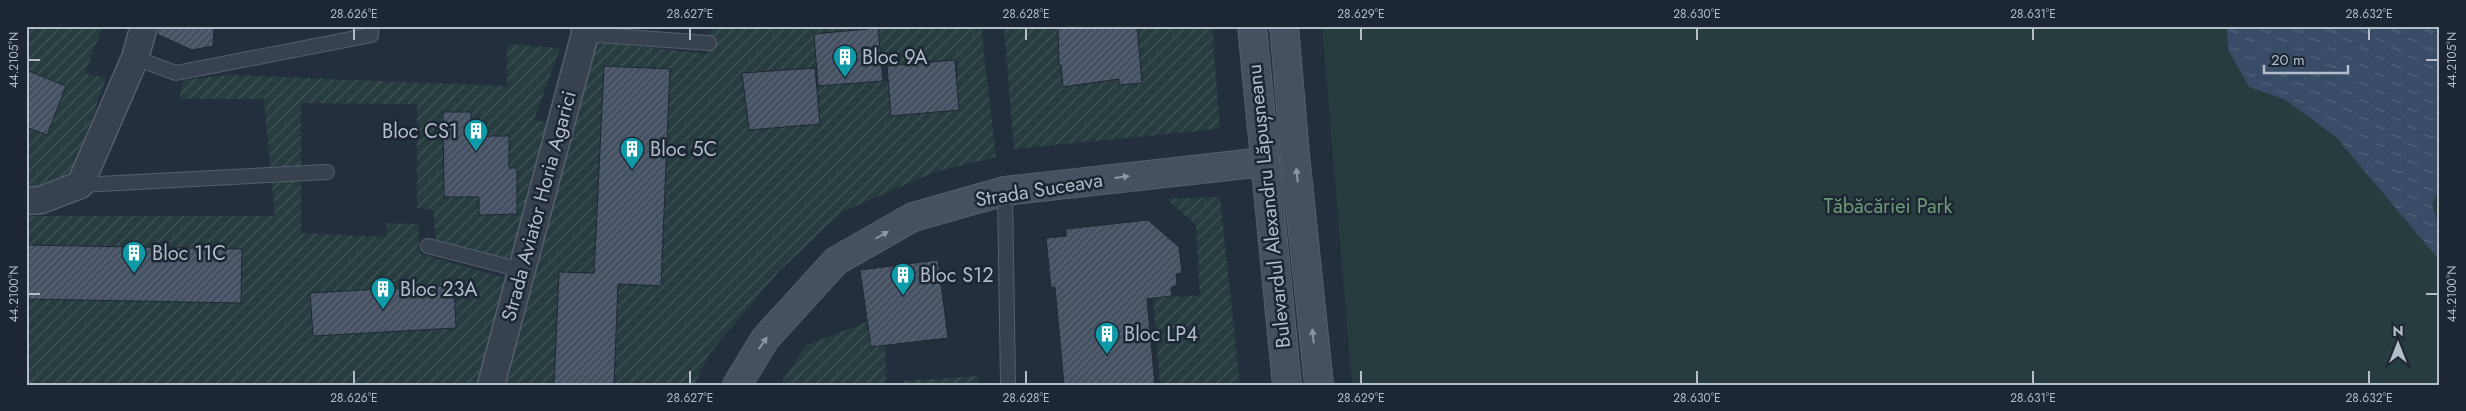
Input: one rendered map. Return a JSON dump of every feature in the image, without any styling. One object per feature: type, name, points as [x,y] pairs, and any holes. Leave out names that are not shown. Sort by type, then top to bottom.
[{"type":"main road","name":"Bulevardul Alexandru Lăpușneanu","points":[[1252,26],[1287,385]]},
{"type":"main road","name":"Bulevardul Alexandru Lăpușneanu","points":[[1284,26],[1294,156],[1319,385]]},
{"type":"main road","name":"Strada Suceava","points":[[737,385],[765,339],[836,261],[913,217],[1005,191],[1264,162]]},
{"type":"street","points":[[26,201],[41,200],[80,185],[135,58],[144,26]]},
{"type":"street","name":"Strada Aviator Horia Agarici","points":[[491,385],[585,30]]},
{"type":"lane","points":[[135,58],[176,73],[371,36],[372,26]]},
{"type":"lane","points":[[585,30],[709,43]]},
{"type":"lane","points":[[80,185],[327,172]]},
{"type":"lane","points":[[1005,191],[1008,385]]},
{"type":"lane","points":[[428,246],[522,270]]},
{"type":"green space","points":[[26,26],[103,26],[85,73],[106,78],[70,181],[26,192],[26,141],[31,129],[47,135],[66,86],[26,70]]},
{"type":"green space","points":[[720,26],[981,26],[996,157],[935,172],[842,212],[779,271],[710,353],[694,385],[614,385],[618,284],[661,286],[670,69],[604,66],[594,273],[559,272],[554,385],[500,385],[593,41],[708,54],[709,31]],"holes":[[[878,29],[880,43],[873,44],[875,67],[957,61],[958,76],[948,77],[958,110],[891,116],[890,100],[900,99],[898,80],[807,87],[818,104],[820,124],[749,129],[748,113],[759,93],[744,94],[742,73],[826,67],[815,51],[814,34]]]},
{"type":"green space","points":[[1004,26],[1058,26],[1059,65],[1061,65],[1063,87],[1086,85],[1087,71],[1118,68],[1119,85],[1142,83],[1137,26],[1212,26],[1220,129],[1014,149]]},
{"type":"green space","name":"Tăbăcăriei Park","points":[[1322,26],[2440,26],[2440,385],[1352,385]]},
{"type":"green space","points":[[507,44],[560,48],[534,120],[552,123],[518,264],[436,240],[433,210],[417,208],[417,104],[301,103],[301,233],[386,237],[387,223],[418,224],[420,254],[509,279],[481,385],[26,385],[26,216],[275,216],[264,99],[179,99],[183,80],[231,75],[507,86]],"holes":[[[471,112],[471,128],[483,128],[484,136],[509,136],[509,168],[517,168],[517,214],[479,215],[479,197],[444,197],[443,113]],[[453,285],[456,328],[313,336],[310,293]]]},
{"type":"green space","points":[[1220,197],[1240,385],[1160,385],[1153,298],[1200,295],[1196,225],[1167,199]]},
{"type":"green space","points":[[867,322],[871,347],[885,345],[886,385],[780,385],[806,345]]},
{"type":"green space","points":[[978,376],[979,385],[904,385],[903,381]]},
{"type":"water","points":[[2232,26],[2440,26],[2440,186],[2432,205],[2440,229],[2440,261],[2336,137],[2284,99],[2249,87],[2228,49],[2227,30]]},
{"type":"building","points":[[159,26],[214,26],[213,46],[192,50],[157,34]]},
{"type":"building","points":[[1058,26],[1137,26],[1142,83],[1119,85],[1119,79],[1063,87],[1061,65],[1059,65]]},
{"type":"building","points":[[878,28],[883,81],[818,86],[814,34]]},
{"type":"building","points":[[955,60],[959,110],[891,116],[887,66]]},
{"type":"building","name":"Bloc 5C","points":[[604,66],[670,69],[661,286],[618,284],[614,385],[554,385],[559,272],[594,273]]},
{"type":"building","points":[[815,68],[820,124],[749,130],[742,73]]},
{"type":"building","points":[[26,70],[66,86],[47,135],[26,127]]},
{"type":"building","name":"Bloc CS1","points":[[443,112],[471,112],[471,128],[484,128],[484,136],[509,136],[509,168],[517,168],[517,214],[479,215],[479,197],[444,197]]},
{"type":"building","points":[[1148,220],[1179,247],[1182,273],[1176,274],[1177,285],[1171,288],[1172,296],[1147,299],[1155,385],[1064,385],[1055,287],[1051,288],[1046,238],[1066,236],[1066,229]]},
{"type":"building","name":"Bloc 11C","points":[[26,245],[242,249],[241,303],[26,299]]},
{"type":"building","name":"Bloc S12","points":[[938,260],[948,338],[871,347],[860,270]]},
{"type":"building","name":"Bloc 23A","points":[[454,285],[456,328],[313,336],[310,293]]},
{"type":"place","name":"Bloc 9A","points":[[845,78]]},
{"type":"place","name":"Bloc CS1","points":[[476,152]]},
{"type":"place","name":"Bloc 5C","points":[[632,170]]},
{"type":"place","name":"Bloc 11C","points":[[134,274]]},
{"type":"place","name":"Bloc S12","points":[[903,296]]},
{"type":"place","name":"Bloc 23A","points":[[383,310]]},
{"type":"place","name":"Bloc LP4","points":[[1107,355]]}]
